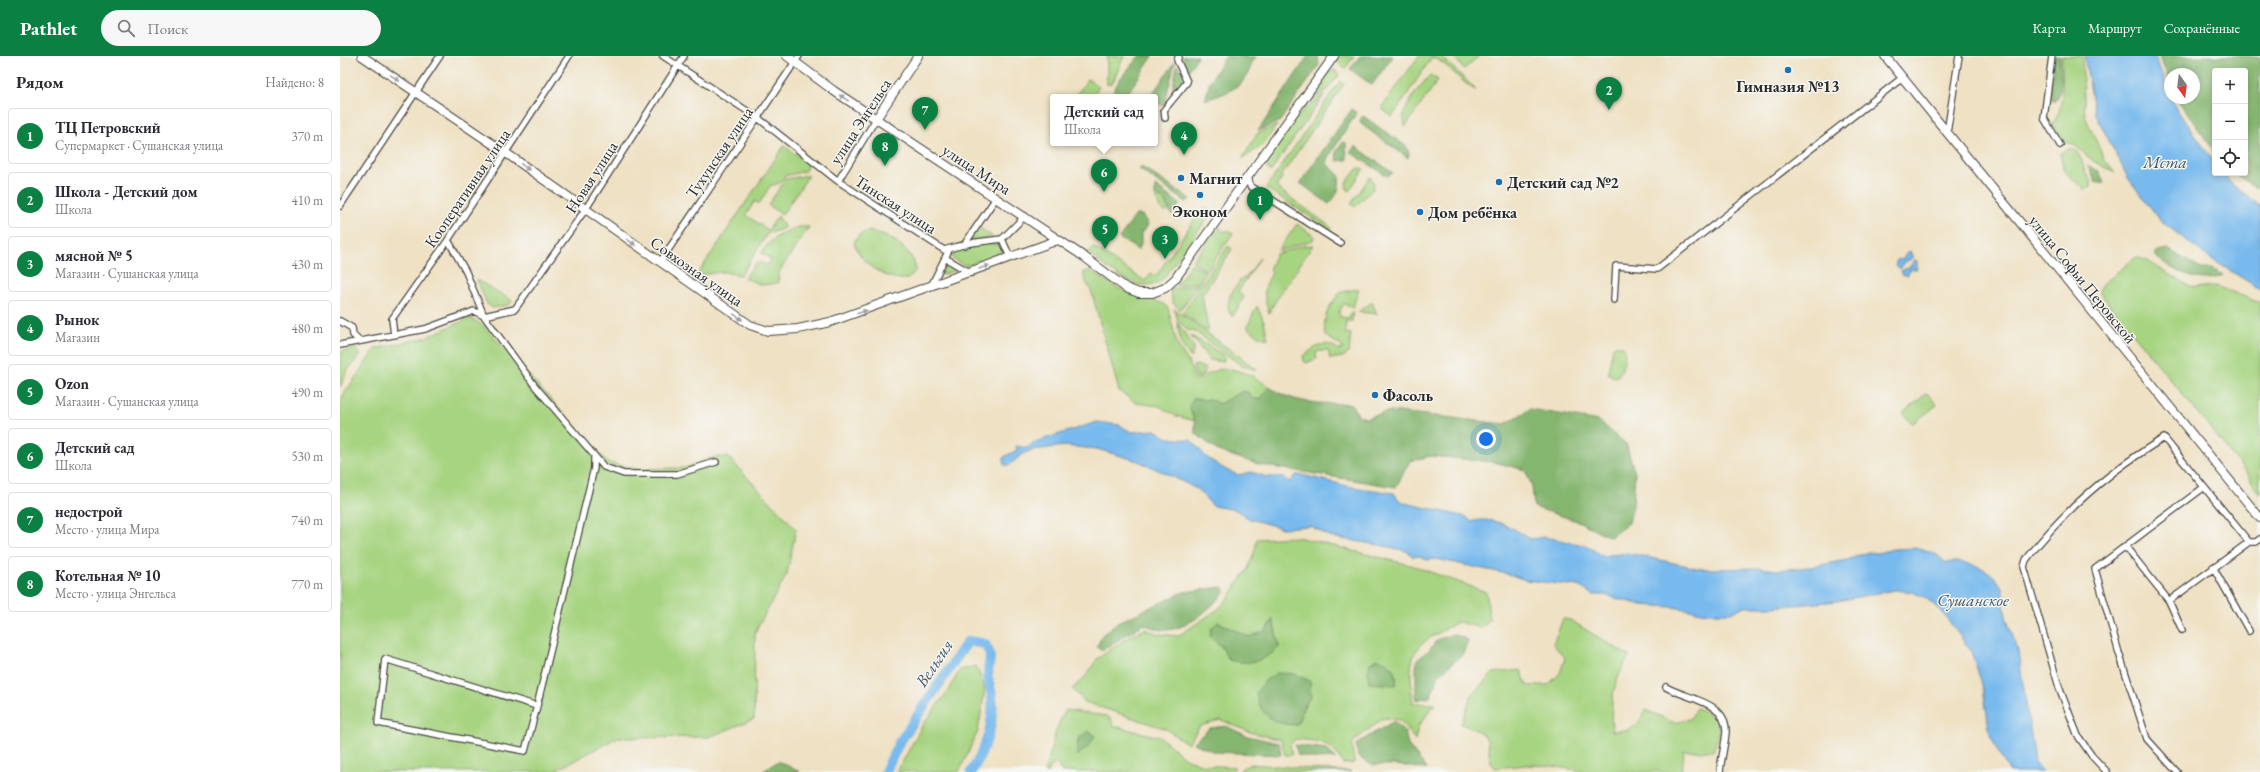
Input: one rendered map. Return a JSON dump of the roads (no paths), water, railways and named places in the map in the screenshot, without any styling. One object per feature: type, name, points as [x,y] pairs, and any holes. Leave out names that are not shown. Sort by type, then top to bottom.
[{"type":"main road","name":"Совхозная улица","points":[[362,56],[506,153],[750,325],[768,331],[798,329],[830,322],[971,273],[1058,240]]},
{"type":"main road","name":"улица Мира","points":[[787,56],[797,59],[828,87],[1025,216],[1126,288],[1145,294],[1161,290],[1178,276],[1331,57]]},
{"type":"main road","name":"улица Энгельса","points":[[876,119],[918,56]]},
{"type":"main road","name":"улица Софьи Перовской","points":[[1885,56],[2260,518]]},
{"type":"street","points":[[340,206],[440,56]]},
{"type":"street","name":"Кооперативная улица","points":[[394,335],[392,319],[448,240],[569,56]]},
{"type":"street","name":"Тинская улица","points":[[663,56],[758,118],[838,181],[935,245],[949,250],[964,244],[1002,239]]},
{"type":"street","name":"Новая улица","points":[[484,316],[515,309],[585,210],[684,56]]},
{"type":"street","points":[[1165,118],[1164,110],[1188,82],[1177,60],[1179,56]]},
{"type":"street","points":[[1947,133],[1959,56]]},
{"type":"street","points":[[2052,56],[2044,118],[2060,145]]},
{"type":"street","name":"Тухунская улица","points":[[660,262],[797,59]]},
{"type":"street","points":[[1614,300],[1616,266],[1657,269],[1902,78]]},
{"type":"street","name":"улица Энгельса","points":[[838,181],[876,119]]},
{"type":"street","points":[[1248,176],[1250,186],[1340,243]]},
{"type":"street","points":[[964,244],[996,198]]},
{"type":"street","points":[[1010,257],[1002,239],[1025,216]]},
{"type":"street","points":[[448,240],[466,272],[484,316],[535,386],[604,467]]},
{"type":"street","points":[[931,287],[949,250]]},
{"type":"street","points":[[945,258],[971,273]]},
{"type":"street","points":[[340,345],[425,329],[474,311],[479,304]]},
{"type":"street","points":[[474,311],[484,316]]},
{"type":"street","points":[[340,321],[352,328],[353,335],[359,342]]},
{"type":"street","points":[[2107,772],[2092,756],[2075,728],[2055,672],[2024,567],[2026,560],[2063,515],[2100,482],[2130,458],[2164,438],[2203,488],[2249,542]]},
{"type":"street","points":[[537,706],[385,659],[378,723],[525,751],[537,706],[594,468],[594,457]]},
{"type":"street","points":[[594,468],[604,467],[624,474],[677,474],[716,462]]},
{"type":"street","points":[[2177,772],[2147,739],[2119,653],[2095,569],[2203,488]]},
{"type":"street","points":[[2169,600],[2249,542],[2256,542],[2260,539]]},
{"type":"street","points":[[2125,546],[2169,600],[2182,630]]},
{"type":"street","points":[[2214,567],[2249,631]]},
{"type":"street","points":[[1666,687],[1712,706],[1724,720],[1726,732],[1720,772]]},
{"type":"water","name":"Мста","points":[[2084,56],[2155,56],[2164,79],[2164,104],[2174,104],[2212,159],[2212,176],[2225,176],[2229,182],[2260,206],[2260,289],[2208,257],[2161,221],[2128,178],[2095,113]]},
{"type":"water","points":[[1910,251],[1913,258],[1905,262],[1900,269],[1895,266],[1897,260],[1903,259],[1905,254]]},
{"type":"water","points":[[1915,260],[1917,261],[1917,269],[1910,269],[1908,275],[1903,275],[1901,271],[1909,267]]},
{"type":"water","name":"Сушанское","points":[[1097,422],[1120,425],[1130,432],[1155,430],[1168,438],[1191,440],[1206,457],[1226,470],[1238,475],[1251,472],[1267,477],[1283,477],[1290,482],[1296,475],[1302,475],[1352,487],[1394,493],[1398,499],[1405,503],[1467,517],[1471,522],[1478,520],[1494,521],[1510,527],[1530,539],[1545,537],[1588,546],[1602,556],[1628,553],[1702,569],[1759,568],[1778,570],[1810,567],[1847,560],[1868,552],[1878,553],[1893,549],[1920,548],[1936,554],[1946,563],[1960,562],[1975,565],[1994,576],[2002,588],[2006,616],[2018,652],[2035,761],[2042,772],[2010,772],[1990,735],[1983,688],[1971,651],[1943,613],[1926,598],[1912,592],[1894,590],[1838,601],[1773,607],[1742,607],[1732,613],[1707,613],[1673,607],[1642,605],[1604,595],[1594,595],[1578,586],[1525,580],[1512,575],[1436,559],[1427,560],[1420,556],[1413,557],[1409,552],[1390,547],[1331,537],[1310,526],[1282,528],[1250,519],[1236,510],[1213,506],[1197,489],[1167,474],[1138,461],[1097,449],[1064,446],[1033,450],[1023,454],[1009,465],[1004,465],[1004,457],[1017,450],[1016,446],[1027,448],[1035,442]]},
{"type":"waterway","name":"Вельгия","points":[[885,772],[899,743],[968,641],[985,644],[989,653],[990,660],[988,676],[993,707],[985,746],[971,772]]},
{"type":"place","name":"Гимназия №13","points":[[1788,70]]},
{"type":"place","name":"Школа - Детский дом","points":[[1609,110]]},
{"type":"place","name":"недострой","points":[[925,130]]},
{"type":"place","name":"Рынок","points":[[1184,155]]},
{"type":"place","name":"Котельная № 10","points":[[885,166]]},
{"type":"place","name":"Магнит","points":[[1181,178]]},
{"type":"place","name":"Детский сад №2","points":[[1499,182]]},
{"type":"place","name":"Детский сад","points":[[1104,192]]},
{"type":"place","name":"Эконом","points":[[1200,195]]},
{"type":"place","name":"Дом ребёнка","points":[[1420,212]]},
{"type":"place","name":"ТЦ Петровский","points":[[1260,220]]},
{"type":"place","name":"Ozon","points":[[1105,249]]},
{"type":"place","name":"мясной № 5","points":[[1165,259]]},
{"type":"place","name":"Фасоль","points":[[1375,395]]}]
